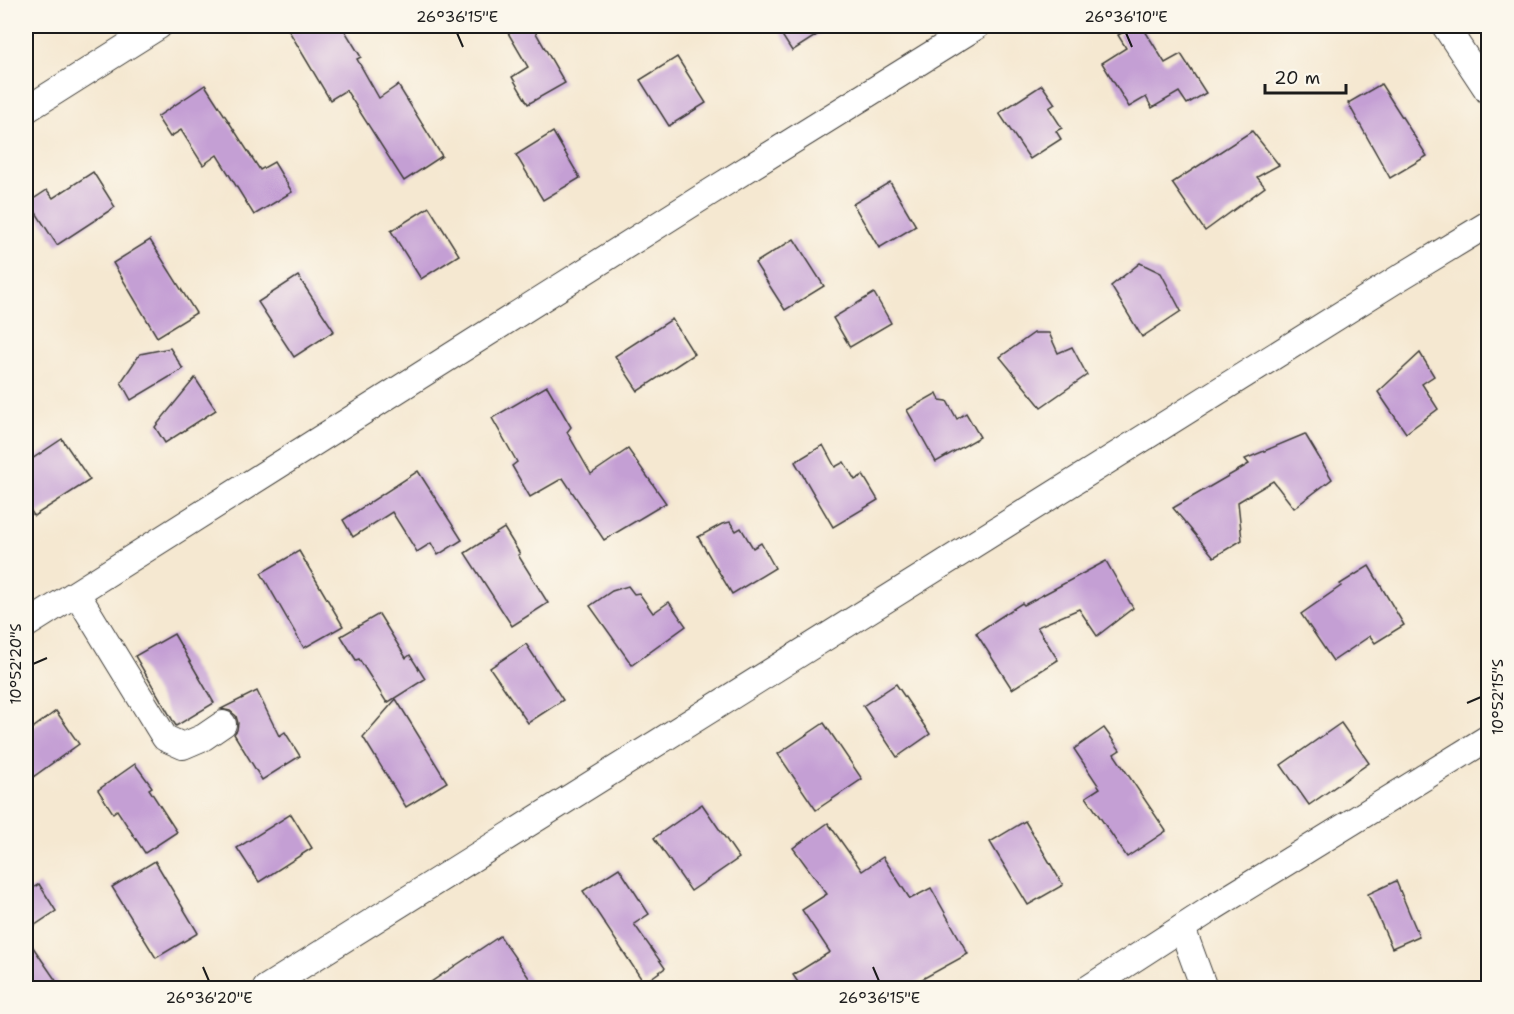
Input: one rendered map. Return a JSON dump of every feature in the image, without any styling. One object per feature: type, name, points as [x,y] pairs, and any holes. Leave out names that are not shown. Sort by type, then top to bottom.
[{"type":"street","points":[[26,110],[159,26]]},
{"type":"street","points":[[26,625],[977,26]]},
{"type":"street","points":[[1445,26],[1488,91]]},
{"type":"street","points":[[266,988],[1488,225]]},
{"type":"street","points":[[76,594],[165,738],[183,746],[204,737],[223,724]]},
{"type":"street","points":[[1089,988],[1488,738]]},
{"type":"street","points":[[1182,928],[1204,988]]},
{"type":"building","points":[[286,26],[342,26],[361,57],[357,59],[379,98],[398,85],[442,156],[404,181],[346,90],[330,100]]},
{"type":"building","points":[[504,26],[532,26],[565,83],[528,104],[512,77],[528,67]]},
{"type":"building","points":[[776,26],[831,26],[792,51]]},
{"type":"building","points":[[1134,26],[1142,26],[1165,63],[1181,54],[1206,93],[1187,104],[1179,92],[1152,108],[1146,97],[1129,107],[1102,63],[1126,48],[1118,35]]},
{"type":"building","points":[[677,57],[706,103],[669,126],[640,80]]},
{"type":"building","points":[[1381,84],[1427,156],[1390,178],[1348,103]]},
{"type":"building","points":[[205,85],[260,170],[274,162],[292,192],[254,215],[217,155],[203,165],[181,130],[170,137],[157,117]]},
{"type":"building","points":[[1042,85],[1055,104],[1049,108],[1062,128],[1056,131],[1061,139],[1030,159],[999,113]]},
{"type":"building","points":[[1252,131],[1279,165],[1257,177],[1265,187],[1205,231],[1172,183]]},
{"type":"building","points":[[553,132],[580,178],[543,200],[516,155]]},
{"type":"building","points":[[93,172],[115,207],[57,245],[29,202],[47,190],[53,198]]},
{"type":"building","points":[[890,182],[916,226],[879,248],[853,204]]},
{"type":"building","points":[[429,207],[459,255],[421,279],[391,231]]},
{"type":"building","points":[[794,239],[824,286],[785,310],[755,263]]},
{"type":"building","points":[[150,240],[196,313],[157,337],[113,263]]},
{"type":"building","points":[[1140,263],[1161,273],[1181,311],[1142,337],[1111,286]]},
{"type":"building","points":[[298,276],[334,331],[294,357],[258,302]]},
{"type":"building","points":[[874,293],[891,323],[850,347],[833,318]]},
{"type":"building","points":[[672,319],[694,354],[638,391],[615,356]]},
{"type":"building","points":[[1034,333],[1049,333],[1058,353],[1072,347],[1087,375],[1041,407],[1000,357]]},
{"type":"building","points":[[170,348],[183,369],[131,400],[121,382],[140,354]]},
{"type":"building","points":[[1420,353],[1434,376],[1422,384],[1438,409],[1406,433],[1378,392]]},
{"type":"building","points":[[195,378],[216,410],[165,443],[155,427]]},
{"type":"building","points":[[547,386],[571,427],[567,432],[591,474],[628,449],[666,503],[604,540],[563,478],[530,497],[512,466],[517,462],[492,418]]},
{"type":"building","points":[[937,393],[940,400],[947,401],[957,419],[966,413],[980,437],[936,462],[907,410]]},
{"type":"building","points":[[1305,434],[1332,479],[1294,508],[1273,481],[1238,502],[1242,540],[1214,557],[1173,508],[1249,464],[1245,459]]},
{"type":"building","points":[[62,439],[90,480],[34,516],[26,503],[26,463]]},
{"type":"building","points":[[823,445],[835,467],[844,462],[855,480],[863,475],[878,500],[833,527],[795,462]]},
{"type":"building","points":[[418,471],[462,540],[438,555],[431,543],[417,552],[392,512],[353,537],[343,520]]},
{"type":"building","points":[[730,522],[736,531],[741,528],[753,548],[761,543],[775,568],[732,594],[698,537]]},
{"type":"building","points":[[504,528],[548,603],[512,626],[465,553]]},
{"type":"building","points":[[299,551],[343,626],[304,648],[261,573]]},
{"type":"building","points":[[1106,561],[1133,608],[1097,636],[1079,609],[1037,627],[1058,660],[1012,689],[976,633],[1022,603],[1024,605]]},
{"type":"building","points":[[1369,566],[1404,625],[1375,643],[1370,636],[1333,661],[1301,614],[1341,586],[1340,584]]},
{"type":"building","points":[[628,586],[634,594],[639,593],[653,613],[669,602],[686,626],[632,665],[590,606],[612,591]]},
{"type":"building","points":[[379,614],[406,658],[410,655],[425,679],[387,703],[359,659],[356,660],[341,636]]},
{"type":"building","points":[[174,634],[214,703],[176,726],[135,656]]},
{"type":"building","points":[[526,644],[563,700],[528,723],[490,668]]},
{"type":"building","points":[[896,684],[930,734],[897,757],[863,706]]},
{"type":"building","points":[[257,691],[279,736],[285,732],[300,756],[262,780],[234,734],[238,723],[236,716],[230,711],[221,709]]},
{"type":"building","points":[[396,699],[447,782],[406,807],[363,737]]},
{"type":"building","points":[[56,711],[79,744],[26,782],[26,733]]},
{"type":"building","points":[[824,723],[862,779],[816,810],[778,754]]},
{"type":"building","points":[[1341,723],[1369,763],[1309,805],[1281,765]]},
{"type":"building","points":[[1104,728],[1120,750],[1114,754],[1166,831],[1127,857],[1086,797],[1100,788],[1074,749]]},
{"type":"building","points":[[135,764],[152,787],[149,789],[177,832],[145,853],[117,810],[113,813],[98,790]]},
{"type":"building","points":[[702,804],[739,858],[691,891],[654,838]]},
{"type":"building","points":[[291,814],[312,848],[259,882],[237,848]]},
{"type":"building","points":[[1025,821],[1063,885],[1028,905],[990,842]]},
{"type":"building","points":[[828,823],[862,871],[883,857],[910,899],[931,888],[968,954],[906,988],[802,988],[793,975],[830,952],[802,910],[827,894],[793,848]]},
{"type":"building","points":[[155,861],[198,933],[156,958],[112,887]]},
{"type":"building","points":[[619,868],[649,914],[634,924],[665,968],[644,983],[583,891]]},
{"type":"building","points":[[1396,881],[1419,936],[1392,948],[1368,894]]},
{"type":"building","points":[[39,884],[56,911],[26,931],[26,893]]},
{"type":"building","points":[[500,936],[536,988],[422,988]]},
{"type":"building","points":[[26,937],[61,988],[26,988]]}]
